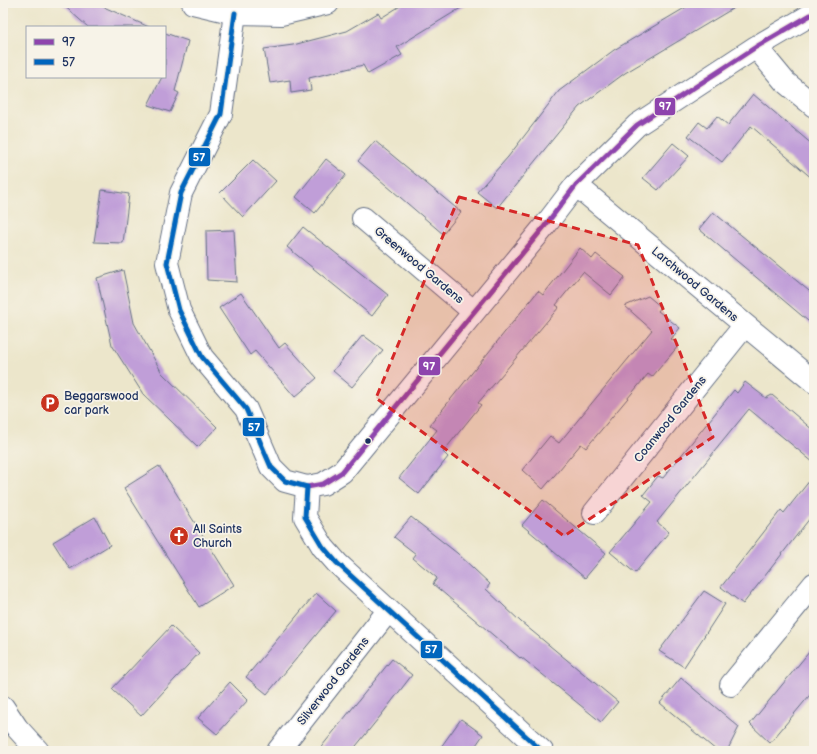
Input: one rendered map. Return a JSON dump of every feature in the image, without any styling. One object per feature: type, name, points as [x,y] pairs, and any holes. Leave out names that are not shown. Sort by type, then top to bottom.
[{"type":"street","points":[[192,3],[235,13],[281,14],[328,3]]},
{"type":"street","points":[[235,13],[221,114],[181,193],[167,263],[179,310],[202,357],[246,410],[271,467],[285,481],[307,487],[323,484],[342,472],[544,228],[576,185],[638,125],[756,47],[814,13]]},
{"type":"street","points":[[756,47],[785,82],[814,106]]},
{"type":"street","name":"Larchwood Gardens","points":[[576,185],[814,382]]},
{"type":"street","name":"Greenwood Gardens","points":[[363,218],[474,312]]},
{"type":"street","name":"Coanwood Gardens","points":[[594,513],[745,325]]},
{"type":"street","points":[[307,487],[305,517],[323,547],[337,563],[388,611],[519,743],[542,751]]},
{"type":"street","points":[[731,685],[814,584]]},
{"type":"street","name":"Silverwood Gardens","points":[[278,751],[388,611]]},
{"type":"street","points":[[3,707],[17,728],[38,751]]},
{"type":"highlighted area","points":[[459,197],[638,245],[713,437],[564,536],[376,398]]},
{"type":"building","points":[[61,3],[100,3],[106,8],[147,26],[87,26]]},
{"type":"building","points":[[405,3],[469,3],[397,47],[402,55],[368,74],[363,65],[309,78],[311,90],[291,93],[290,80],[270,83],[264,49],[293,45],[347,31],[378,13],[381,18]]},
{"type":"building","points":[[693,3],[742,3],[625,73],[579,107],[497,208],[477,192],[508,157],[559,91],[614,50]]},
{"type":"building","points":[[166,33],[188,41],[175,91],[179,93],[170,112],[148,105],[162,78],[166,78]]},
{"type":"building","points":[[753,94],[814,146],[814,180],[751,126],[722,162],[688,136],[699,122],[707,128],[717,116],[728,125]]},
{"type":"building","points":[[375,141],[461,212],[443,234],[358,161]]},
{"type":"building","points":[[673,143],[689,156],[658,190],[643,178]]},
{"type":"building","points":[[326,159],[346,175],[315,213],[296,197]]},
{"type":"building","points":[[253,160],[276,181],[243,217],[220,193]]},
{"type":"building","points":[[102,190],[129,194],[123,243],[94,242]]},
{"type":"building","points":[[713,212],[814,295],[814,326],[699,229]]},
{"type":"building","points":[[303,227],[388,295],[372,316],[287,247]]},
{"type":"building","points":[[234,230],[237,282],[207,280],[206,231]]},
{"type":"building","points":[[580,248],[592,259],[596,254],[625,277],[611,295],[583,272],[556,305],[559,307],[478,403],[481,405],[443,452],[448,457],[419,494],[399,478],[437,430],[430,425],[538,291],[543,295]]},
{"type":"building","points":[[123,270],[134,323],[162,373],[217,427],[198,447],[143,394],[112,345],[97,278]]},
{"type":"building","points":[[241,293],[279,348],[285,343],[317,378],[295,397],[255,351],[250,355],[219,308]]},
{"type":"building","points":[[648,296],[661,307],[658,311],[680,328],[671,339],[679,345],[652,377],[648,374],[586,448],[581,444],[543,489],[522,470],[550,436],[559,443],[652,330],[625,306]]},
{"type":"building","points":[[363,335],[383,350],[352,387],[333,371]]},
{"type":"building","points":[[745,382],[766,398],[772,395],[814,431],[814,463],[749,409],[657,522],[669,532],[635,573],[610,552],[652,502],[643,495],[658,476],[663,478],[734,390],[737,393]]},
{"type":"building","name":"All Saints Church","points":[[159,466],[234,585],[199,607],[124,488]]},
{"type":"building","points":[[814,475],[814,513],[743,604],[721,587],[781,510],[784,513]]},
{"type":"building","points":[[543,500],[606,553],[585,578],[522,525]]},
{"type":"building","points":[[95,517],[110,545],[70,569],[53,542]]},
{"type":"building","points":[[411,517],[457,553],[490,584],[486,589],[521,622],[618,702],[601,722],[521,657],[520,658],[433,584],[437,578],[413,558],[416,554],[394,537]]},
{"type":"building","points":[[704,591],[725,604],[684,667],[659,651]]},
{"type":"building","points":[[316,593],[336,611],[267,694],[246,677]]},
{"type":"building","points":[[171,626],[199,653],[141,716],[112,689]]},
{"type":"building","points":[[814,646],[814,690],[770,743],[750,724]]},
{"type":"building","points":[[392,659],[412,675],[382,714],[352,751],[318,751]]},
{"type":"building","points":[[681,678],[739,727],[727,751],[717,751],[660,703]]},
{"type":"building","points":[[230,682],[248,700],[217,734],[198,718]]},
{"type":"building","points":[[461,719],[483,735],[472,751],[438,751]]},
{"type":"transit line","name":"57","points":[[235,13],[221,114],[181,193],[167,263],[179,310],[202,357],[246,409],[271,467],[285,481],[307,487],[305,517],[323,547],[337,563],[542,751]]},
{"type":"transit line","name":"97","points":[[307,487],[323,484],[342,472],[544,227],[576,185],[637,125],[756,47],[814,13]]},
{"type":"place","name":"Beggarswood car park","points":[[50,403]]},
{"type":"place","name":"All Saints Church","points":[[179,536]]}]
